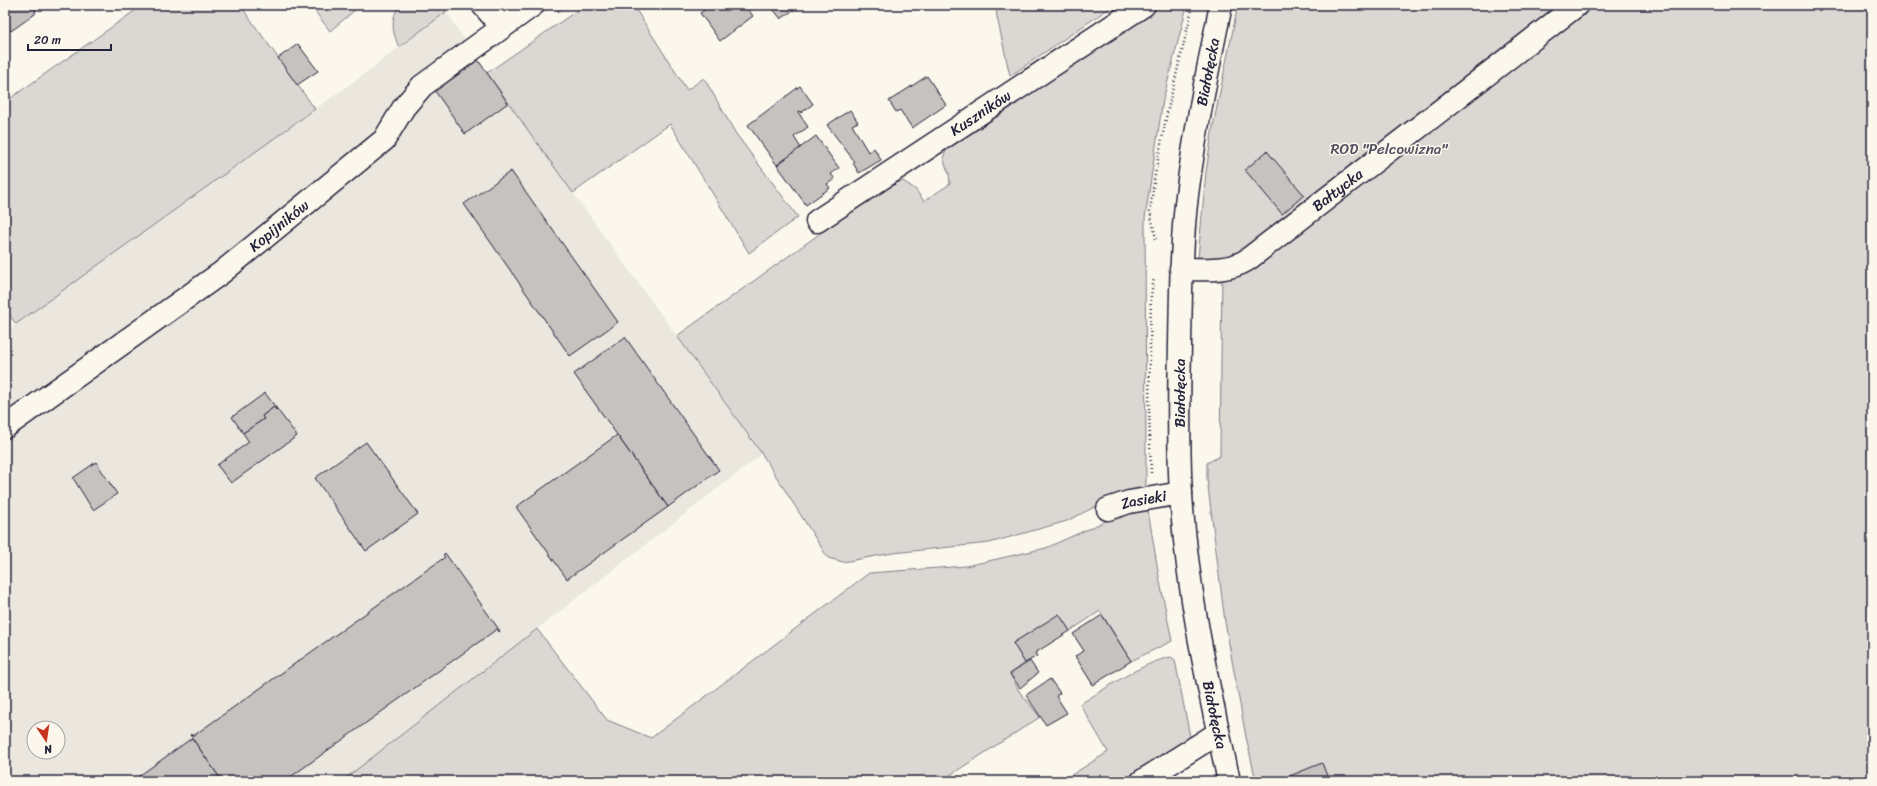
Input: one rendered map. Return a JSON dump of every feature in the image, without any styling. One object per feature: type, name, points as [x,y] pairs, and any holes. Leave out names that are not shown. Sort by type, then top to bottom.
[{"type":"street","points":[[483,5],[502,27]]},
{"type":"street","name":"Kopijników","points":[[5,426],[221,273],[384,140],[404,106],[422,86],[533,5]]},
{"type":"street","name":"Kuszników","points":[[817,221],[1144,5]]},
{"type":"street","name":"Białołęcka","points":[[1221,5],[1196,133],[1187,194],[1181,270],[1179,414],[1181,493],[1188,563],[1202,662],[1229,781]]},
{"type":"street","name":"Bałtycka","points":[[1181,270],[1222,269],[1238,266],[1247,260],[1577,5]]},
{"type":"street","name":"Zasieki","points":[[1108,509],[1129,502],[1181,493]]},
{"type":"street","points":[[1142,781],[1218,733]]},
{"type":"shaded area","points":[[446,12],[508,103],[762,454],[342,781],[5,781],[5,332],[364,74]]},
{"type":"green space","points":[[143,5],[240,5],[315,109],[16,324],[5,309],[5,102]]},
{"type":"green space","points":[[310,5],[361,5],[330,31]]},
{"type":"green space","points":[[400,5],[441,5],[446,12],[399,47],[395,36],[393,20]]},
{"type":"green space","points":[[585,5],[633,5],[687,90],[704,78],[736,134],[798,217],[749,253],[670,124],[573,193],[487,73]]},
{"type":"green space","points":[[996,5],[1114,5],[1010,76],[997,17]]},
{"type":"green space","points":[[1157,5],[1179,5],[1186,10],[1163,100],[1145,218],[1146,491],[1122,493],[1067,521],[989,543],[893,553],[843,562],[828,558],[762,454],[677,336],[871,197],[893,184],[903,181],[915,189],[924,201],[950,184],[949,174],[943,158],[947,148],[1141,14]]},
{"type":"green space","name":"ROD \"Pelcowizna\"","points":[[1238,5],[1872,5],[1872,781],[1256,781],[1246,737],[1225,622],[1207,479],[1207,463],[1220,456],[1222,269],[1197,269],[1206,172],[1213,126]]},
{"type":"green space","points":[[1147,504],[1159,577],[1172,641],[1131,661],[1100,611],[1070,631],[1059,615],[1013,643],[1025,663],[1010,674],[1019,691],[1040,717],[941,781],[342,781],[537,629],[607,720],[651,738],[869,573],[966,566],[1046,548]]},
{"type":"green space","points":[[1171,657],[1175,660],[1190,737],[1128,781],[1062,781],[1108,752],[1080,704],[1136,670]]},
{"type":"building","points":[[5,5],[35,5],[35,14],[11,31],[5,22]]},
{"type":"building","points":[[712,5],[745,5],[753,16],[720,41],[700,13]]},
{"type":"building","points":[[770,5],[800,5],[781,19]]},
{"type":"building","points":[[298,44],[318,71],[297,85],[278,58]]},
{"type":"building","points":[[478,60],[508,103],[465,134],[435,91]]},
{"type":"building","points":[[927,76],[946,105],[912,128],[900,110],[896,112],[889,101]]},
{"type":"building","points":[[800,86],[813,104],[801,113],[800,111],[798,112],[808,127],[794,137],[801,148],[777,165],[748,125]]},
{"type":"building","points":[[850,110],[858,122],[852,125],[868,152],[874,148],[881,160],[859,173],[853,163],[855,162],[827,125]]},
{"type":"building","points":[[816,136],[839,168],[831,174],[835,179],[827,184],[830,188],[806,205],[777,165]]},
{"type":"building","points":[[1267,151],[1304,195],[1282,214],[1245,170]]},
{"type":"building","points":[[511,171],[618,322],[570,356],[464,204]]},
{"type":"building","points":[[625,337],[719,470],[668,507],[574,374]]},
{"type":"building","points":[[265,393],[277,409],[276,410],[274,407],[262,416],[264,419],[243,433],[232,417]]},
{"type":"building","points":[[274,407],[297,436],[231,483],[217,465],[249,442],[243,433],[264,419],[262,416]]},
{"type":"building","points":[[617,435],[668,507],[567,579],[516,507]]},
{"type":"building","points":[[366,442],[418,514],[366,551],[315,478]]},
{"type":"building","points":[[96,462],[117,494],[93,510],[73,478]]},
{"type":"building","points":[[445,553],[500,631],[499,632],[497,629],[285,781],[222,781],[190,735],[191,734],[193,736],[445,557],[443,555]]},
{"type":"building","points":[[1059,614],[1070,631],[1035,653],[1037,656],[1025,663],[1013,643]]},
{"type":"building","points":[[1102,615],[1131,661],[1093,685],[1075,656],[1084,651],[1073,634]]},
{"type":"building","points":[[1030,661],[1038,673],[1020,688],[1010,674]]},
{"type":"building","points":[[1050,679],[1060,693],[1056,696],[1067,713],[1046,725],[1026,695]]},
{"type":"building","points":[[192,738],[222,781],[132,781]]},
{"type":"building","points":[[1322,763],[1329,781],[1277,781]]}]
